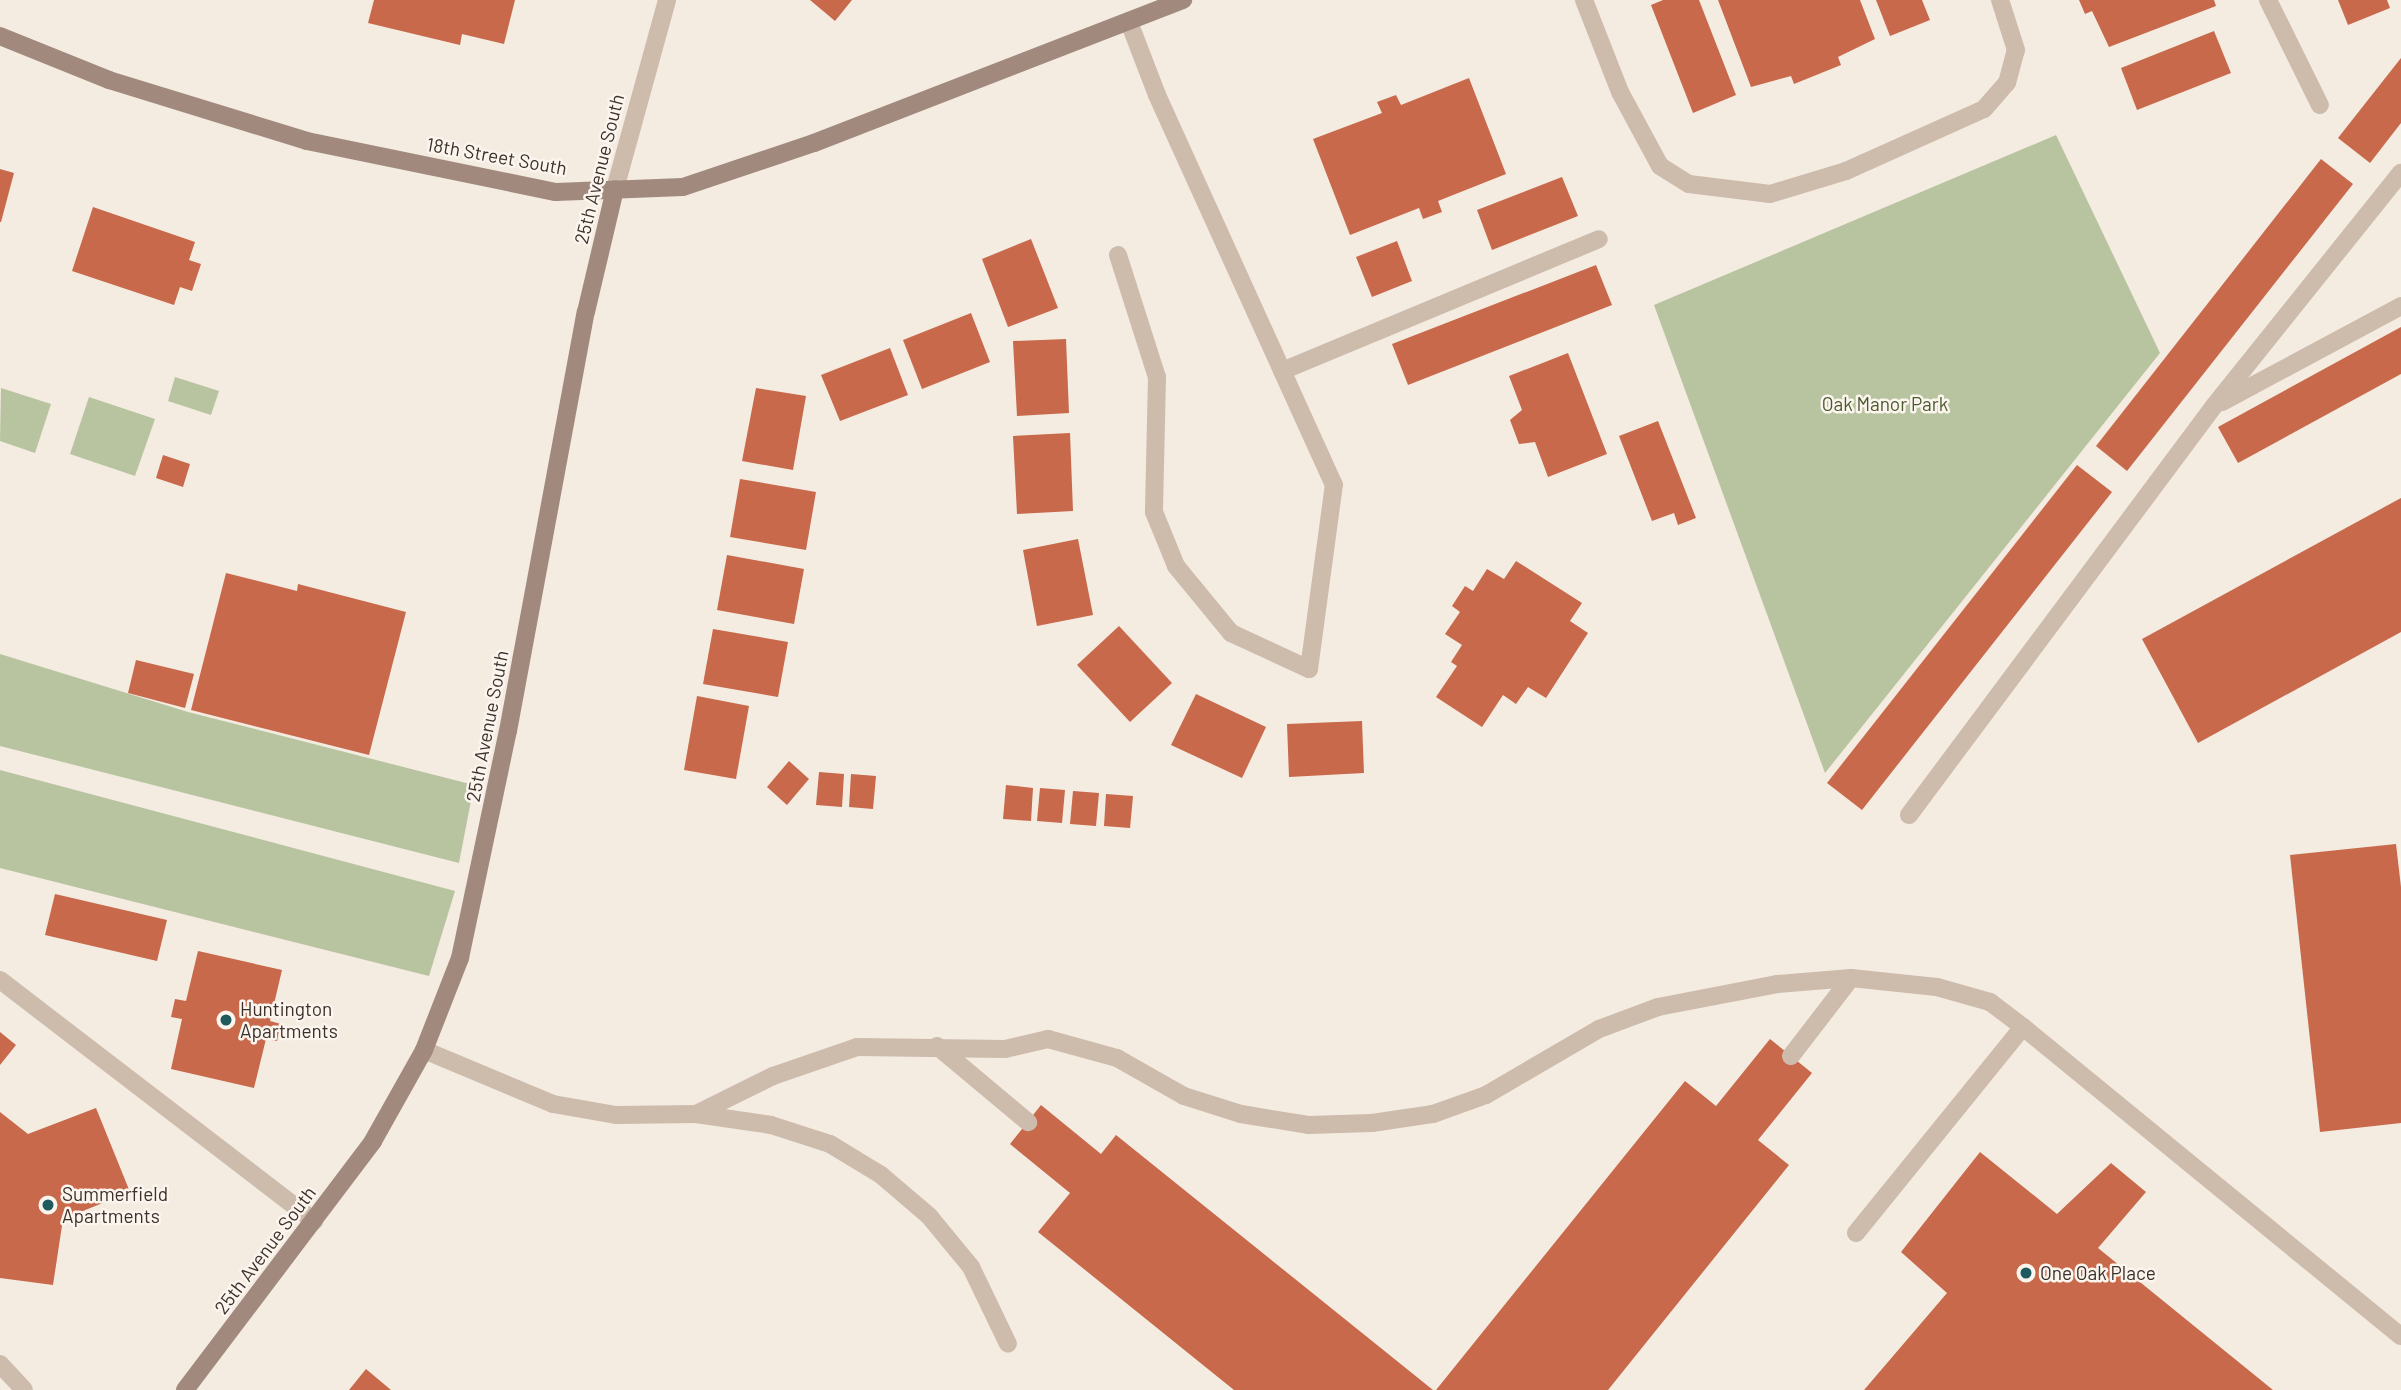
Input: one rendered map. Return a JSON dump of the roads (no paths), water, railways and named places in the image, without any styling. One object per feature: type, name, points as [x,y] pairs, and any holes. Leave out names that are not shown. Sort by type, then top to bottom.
[{"type":"street","name":"25th Avenue South","points":[[185,1390],[373,1141],[424,1050],[460,958],[478,886],[562,430],[615,189],[667,0]]},
{"type":"street","name":"18th Street South","points":[[0,36],[109,80],[307,141],[556,192],[683,187],[814,144],[1183,0]]},
{"type":"street","points":[[1584,0],[1620,92],[1660,166],[1689,184],[1770,194],[1846,171],[1984,109],[2007,83],[2016,50],[2000,0]]},
{"type":"street","points":[[2268,0],[2320,105]]},
{"type":"street","points":[[1118,256],[1157,377],[1154,512],[1176,566],[1231,634],[1309,669],[1334,485],[1157,95],[1129,22]]},
{"type":"street","points":[[1909,815],[2214,406],[2401,173]]},
{"type":"street","points":[[1282,371],[1599,239]]},
{"type":"street","points":[[2214,406],[2401,306]]},
{"type":"street","points":[[696,1114],[773,1076],[857,1047],[1005,1049],[1048,1039],[1116,1058],[1184,1096],[1241,1114],[1308,1125],[1372,1124],[1433,1114],[1486,1095],[1599,1029],[1658,1007],[1777,984],[1851,978],[1937,988],[1990,1002],[2401,1336]]},
{"type":"street","points":[[1791,1056],[1851,978]]},
{"type":"street","points":[[0,980],[314,1221]]},
{"type":"street","points":[[1856,1233],[2023,1027]]},
{"type":"street","points":[[937,1046],[1028,1122]]},
{"type":"street","points":[[424,1050],[553,1104],[616,1115],[696,1114],[771,1125],[830,1144],[881,1175],[929,1216],[971,1267],[1008,1344]]},
{"type":"street","points":[[0,1364],[24,1390]]},
{"type":"place","name":"Huntington Apartments","points":[[226,1020]]},
{"type":"place","name":"Summerfield Apartments","points":[[48,1205]]},
{"type":"place","name":"One Oak Place","points":[[2026,1273]]},
{"type":"park label","name":"Oak Manor Park","points":[[1885,404]]}]
